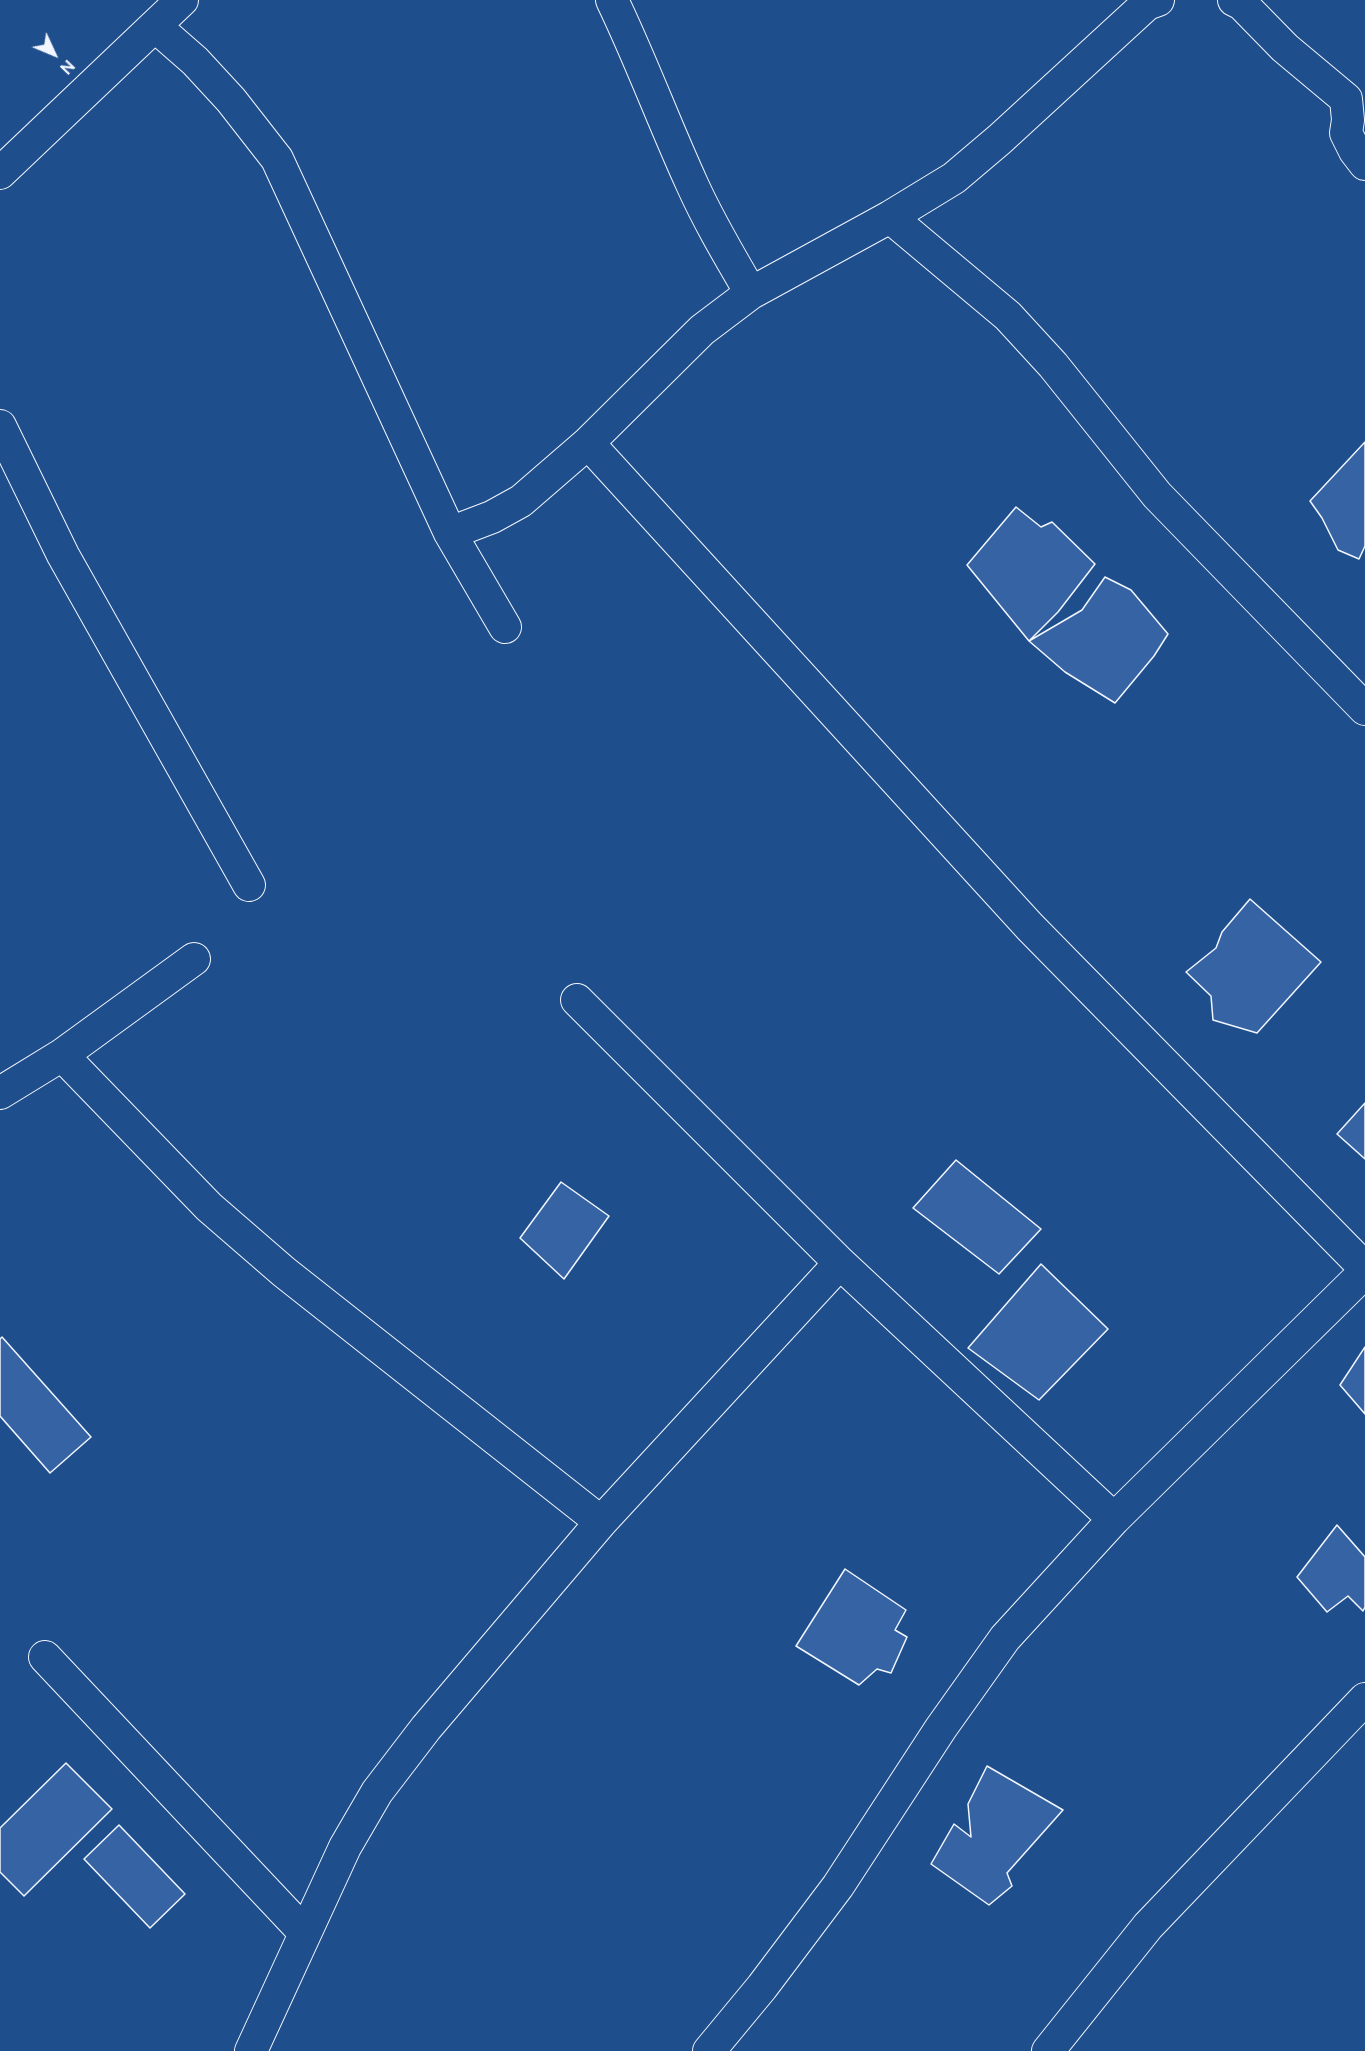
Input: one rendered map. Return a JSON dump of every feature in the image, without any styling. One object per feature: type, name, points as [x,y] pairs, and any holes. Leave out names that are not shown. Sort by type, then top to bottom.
[{"type":"street","points":[[0,173],[182,0]]},
{"type":"street","points":[[612,0],[692,184],[751,293]]},
{"type":"street","points":[[450,533],[492,517],[521,501],[588,444],[702,330],[751,293],[890,218],[954,177],[1000,139],[1124,10],[1158,0]]},
{"type":"street","points":[[1234,0],[1242,4],[1285,48],[1356,90],[1346,133],[1365,164]]},
{"type":"street","points":[[155,26],[195,61],[231,100],[277,159],[450,533],[505,627]]},
{"type":"street","points":[[890,218],[1008,316],[1053,365],[1157,495],[1365,709]]},
{"type":"street","points":[[0,426],[63,555],[249,885]]},
{"type":"street","points":[[588,444],[1030,927],[1365,1270],[1114,1519],[1005,1638],[941,1728],[838,1886],[762,1987],[709,2051]]},
{"type":"street","points":[[0,1093],[62,1055],[194,959]]},
{"type":"street","points":[[577,1000],[840,1263],[1114,1519]]},
{"type":"street","points":[[62,1055],[209,1207],[285,1272],[601,1522]]},
{"type":"street","points":[[251,2051],[345,1847],[377,1792],[426,1728],[601,1522],[840,1263]]},
{"type":"street","points":[[45,1657],[305,1933]]},
{"type":"street","points":[[1048,2051],[1148,1926],[1365,1699]]},
{"type":"building","points":[[1365,442],[1365,546],[1359,559],[1338,550],[1322,518],[1310,501]]},
{"type":"building","points":[[1016,507],[1041,527],[1052,522],[1095,564],[1058,612],[1029,641],[967,565]]},
{"type":"building","points":[[1105,577],[1131,590],[1168,634],[1154,656],[1115,703],[1065,672],[1029,641],[1082,610]]},
{"type":"building","points":[[1250,899],[1321,962],[1257,1033],[1213,1020],[1211,996],[1186,972],[1216,948],[1222,932]]},
{"type":"building","points":[[1365,1103],[1365,1159],[1337,1134]]},
{"type":"building","points":[[956,1160],[1041,1229],[999,1274],[913,1208]]},
{"type":"building","points":[[561,1182],[609,1216],[564,1279],[520,1238]]},
{"type":"building","points":[[1041,1264],[1108,1329],[1039,1400],[968,1348]]},
{"type":"building","points":[[2,1337],[91,1437],[50,1473],[0,1416],[0,1339]]},
{"type":"building","points":[[1365,1347],[1365,1414],[1340,1385]]},
{"type":"building","points":[[1337,1525],[1365,1557],[1365,1607],[1363,1611],[1348,1596],[1327,1612],[1297,1577]]},
{"type":"building","points":[[845,1569],[906,1610],[895,1630],[907,1637],[891,1673],[877,1669],[859,1685],[796,1646]]},
{"type":"building","points":[[66,1763],[112,1809],[24,1896],[0,1872],[0,1828]]},
{"type":"building","points":[[987,1766],[1063,1810],[1007,1873],[1012,1886],[989,1905],[931,1864],[954,1824],[971,1837],[968,1804]]},
{"type":"building","points":[[119,1825],[185,1894],[150,1928],[84,1859]]}]
